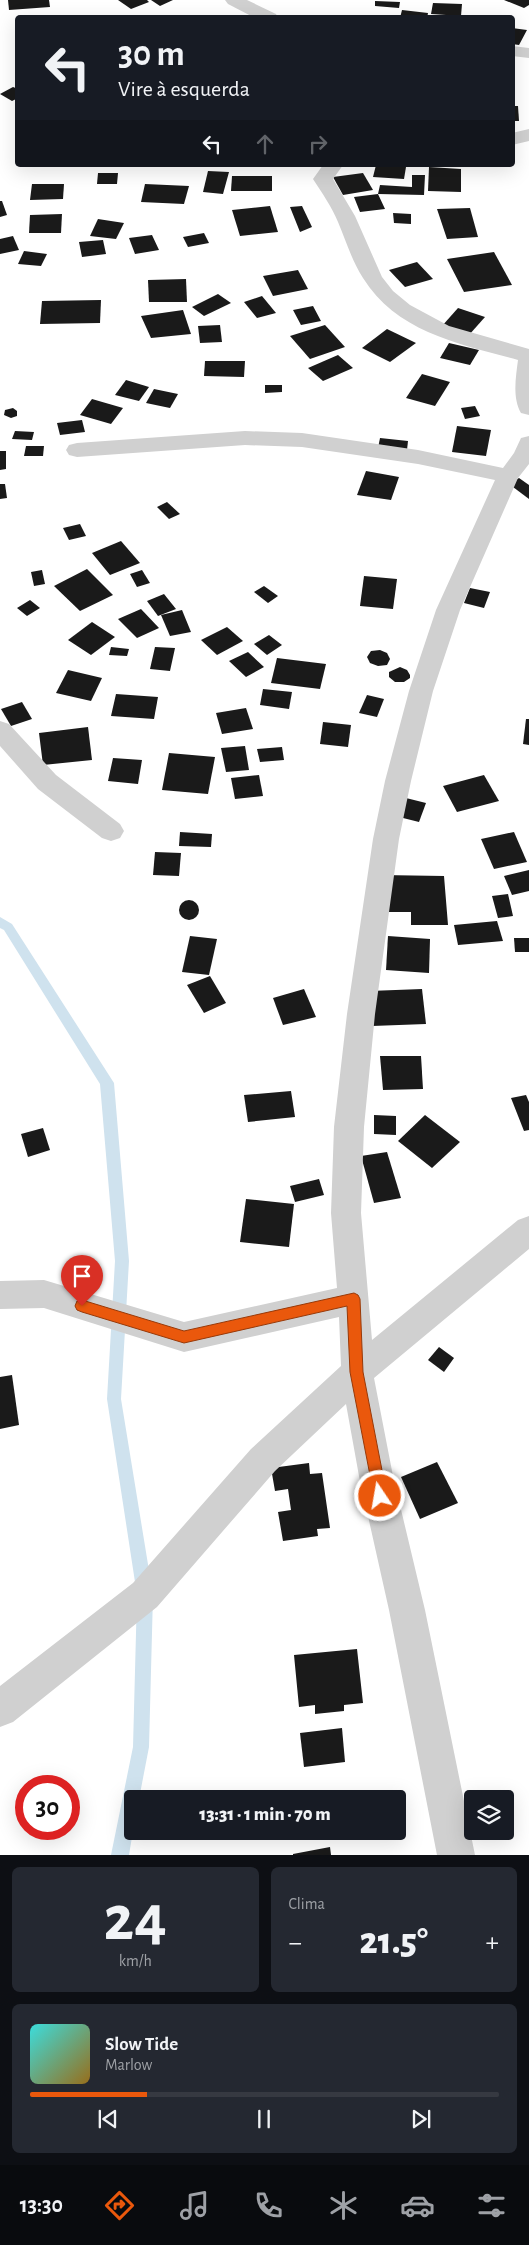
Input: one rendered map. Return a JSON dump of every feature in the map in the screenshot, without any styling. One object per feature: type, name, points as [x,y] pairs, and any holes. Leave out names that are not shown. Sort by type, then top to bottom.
[{"type":"street","points":[[234,0],[264,15]]},
{"type":"street","points":[[515,51],[529,53]]},
{"type":"street","points":[[515,138],[529,134]]},
{"type":"street","points":[[332,167],[323,180],[348,222],[358,250],[374,280],[386,296],[423,323],[529,355],[526,388],[529,408]]},
{"type":"street","points":[[77,450],[245,438],[302,440],[418,457],[508,476]]},
{"type":"street","points":[[456,1855],[407,1610],[376,1476],[357,1372],[354,1299],[346,1212],[349,1127],[361,1014],[386,839],[398,781],[421,691],[448,610],[508,476],[524,455],[529,443]]},
{"type":"street","points":[[0,730],[47,782],[111,831]]},
{"type":"street","points":[[0,1709],[145,1595],[263,1460],[357,1372],[529,1230]]},
{"type":"street","points":[[0,1295],[44,1294],[184,1337],[354,1299]]},
{"type":"building","points":[[8,0],[49,0],[50,7],[9,10]]},
{"type":"building","points":[[118,0],[147,0],[149,2],[131,9]]},
{"type":"building","points":[[151,0],[173,0],[160,6]]},
{"type":"building","points":[[504,0],[529,0],[529,5],[524,8]]},
{"type":"building","points":[[375,1],[400,2],[399,8],[375,6]]},
{"type":"building","points":[[433,3],[462,4],[461,15],[431,14]]},
{"type":"building","points":[[402,10],[428,13],[428,15],[401,15]]},
{"type":"building","points":[[515,28],[527,30],[519,45],[515,44]]},
{"type":"building","points":[[13,87],[15,88],[15,100],[12,101],[0,94]]},
{"type":"building","points":[[515,106],[518,106],[519,121],[515,121]]},
{"type":"building","points":[[376,167],[406,167],[404,179],[373,177]]},
{"type":"building","points":[[429,167],[461,169],[461,192],[428,191]]},
{"type":"building","points":[[208,171],[229,172],[223,194],[203,192]]},
{"type":"building","points":[[98,173],[118,173],[117,184],[97,184]]},
{"type":"building","points":[[363,173],[373,190],[343,195],[333,177]]},
{"type":"building","points":[[412,175],[425,175],[424,195],[378,194],[380,185],[412,187]]},
{"type":"building","points":[[232,176],[272,176],[272,191],[231,191]]},
{"type":"building","points":[[32,184],[64,184],[63,199],[30,200]]},
{"type":"building","points":[[145,184],[189,186],[184,204],[141,202]]},
{"type":"building","points":[[378,194],[385,209],[360,212],[354,197]]},
{"type":"building","points":[[0,201],[2,201],[7,215],[0,217]]},
{"type":"building","points":[[270,206],[278,232],[240,236],[232,210]]},
{"type":"building","points":[[302,206],[312,227],[300,232],[290,207]]},
{"type":"building","points":[[470,208],[478,237],[447,239],[437,209]]},
{"type":"building","points":[[393,213],[411,214],[411,224],[394,223]]},
{"type":"building","points":[[62,214],[61,233],[29,233],[30,215]]},
{"type":"building","points":[[98,219],[124,223],[116,239],[90,236]]},
{"type":"building","points":[[204,233],[209,243],[188,247],[183,237]]},
{"type":"building","points":[[152,235],[159,250],[135,254],[129,238]]},
{"type":"building","points":[[13,236],[19,250],[0,254],[0,239]]},
{"type":"building","points":[[103,240],[106,254],[82,257],[79,242]]},
{"type":"building","points":[[24,251],[47,254],[41,266],[18,264]]},
{"type":"building","points":[[494,252],[512,285],[464,292],[447,259]]},
{"type":"building","points":[[417,262],[433,279],[405,287],[389,270]]},
{"type":"building","points":[[298,270],[308,289],[273,296],[263,276]]},
{"type":"building","points":[[186,279],[187,302],[149,302],[148,280]]},
{"type":"building","points":[[218,294],[231,303],[204,316],[192,307]]},
{"type":"building","points":[[262,296],[276,313],[257,318],[244,302]]},
{"type":"building","points":[[101,300],[100,323],[40,324],[42,301]]},
{"type":"building","points":[[313,306],[321,321],[301,325],[293,310]]},
{"type":"building","points":[[458,308],[485,317],[469,335],[442,326]]},
{"type":"building","points":[[183,310],[191,334],[151,338],[141,316]]},
{"type":"building","points":[[220,325],[222,342],[200,343],[198,326]]},
{"type":"building","points":[[325,325],[345,347],[310,359],[290,336]]},
{"type":"building","points":[[387,329],[416,343],[390,362],[362,348]]},
{"type":"building","points":[[449,343],[479,350],[470,365],[440,358]]},
{"type":"building","points":[[338,355],[353,368],[323,381],[308,368]]},
{"type":"building","points":[[205,361],[245,361],[244,377],[204,376]]},
{"type":"building","points":[[422,374],[450,382],[435,406],[406,398]]},
{"type":"building","points":[[126,380],[149,387],[139,401],[115,395]]},
{"type":"building","points":[[265,385],[282,385],[282,392],[265,393]]},
{"type":"building","points":[[154,389],[178,394],[170,408],[146,403]]},
{"type":"building","points":[[92,399],[123,408],[111,424],[80,415]]},
{"type":"building","points":[[475,406],[480,416],[465,419],[461,408]]},
{"type":"building","points":[[13,408],[17,411],[17,416],[11,418],[4,415],[5,410]]},
{"type":"building","points":[[82,420],[85,432],[60,435],[57,423]]},
{"type":"building","points":[[457,426],[491,430],[486,456],[452,452]]},
{"type":"building","points":[[15,431],[34,432],[32,440],[12,439]]},
{"type":"building","points":[[380,438],[408,441],[407,450],[378,448]]},
{"type":"building","points":[[26,446],[44,446],[43,456],[24,456]]},
{"type":"building","points":[[0,451],[6,451],[6,469],[0,470]]},
{"type":"building","points":[[366,471],[399,477],[391,500],[357,495]]},
{"type":"building","points":[[519,478],[529,485],[529,499],[509,484]]},
{"type":"building","points":[[0,484],[5,484],[7,498],[0,499]]},
{"type":"building","points":[[167,502],[180,514],[169,519],[157,507]]},
{"type":"building","points":[[80,524],[86,536],[69,540],[63,528]]},
{"type":"building","points":[[121,541],[140,563],[110,575],[92,553]]},
{"type":"building","points":[[87,569],[113,595],[80,611],[54,586]]},
{"type":"building","points":[[42,570],[45,584],[34,586],[31,572]]},
{"type":"building","points":[[142,570],[150,583],[137,587],[130,574]]},
{"type":"building","points":[[364,576],[397,579],[393,609],[360,606]]},
{"type":"building","points":[[264,586],[278,596],[268,603],[254,592]]},
{"type":"building","points":[[470,588],[490,592],[484,608],[464,603]]},
{"type":"building","points":[[164,594],[176,609],[158,616],[147,601]]},
{"type":"building","points":[[30,600],[40,608],[27,616],[17,608]]},
{"type":"building","points":[[141,609],[159,628],[137,638],[118,619]]},
{"type":"building","points":[[182,610],[191,632],[170,636],[161,615]]},
{"type":"building","points":[[92,622],[115,637],[91,655],[68,640]]},
{"type":"building","points":[[227,627],[243,641],[217,655],[201,640]]},
{"type":"building","points":[[269,635],[282,645],[267,655],[254,644]]},
{"type":"building","points":[[111,647],[129,649],[127,656],[109,655]]},
{"type":"building","points":[[155,647],[175,648],[170,671],[150,669]]},
{"type":"building","points":[[380,650],[387,653],[390,659],[387,665],[378,666],[370,663],[367,657],[371,651]]},
{"type":"building","points":[[248,652],[264,667],[246,677],[229,661]]},
{"type":"building","points":[[277,658],[326,664],[320,689],[271,683]]},
{"type":"building","points":[[400,667],[407,670],[410,678],[404,682],[395,682],[389,677],[389,672]]},
{"type":"building","points":[[68,670],[102,678],[91,701],[56,693]]},
{"type":"building","points":[[263,689],[292,692],[289,709],[260,705]]},
{"type":"building","points":[[116,694],[158,697],[154,719],[111,716]]},
{"type":"building","points":[[367,695],[384,699],[377,717],[359,713]]},
{"type":"building","points":[[22,702],[32,719],[11,726],[1,709]]},
{"type":"building","points":[[246,708],[253,729],[222,734],[216,713]]},
{"type":"building","points":[[526,719],[529,719],[529,745],[523,744]]},
{"type":"building","points":[[323,722],[351,725],[348,747],[320,744]]},
{"type":"building","points":[[88,727],[92,760],[43,765],[39,733]]},
{"type":"building","points":[[245,746],[249,770],[226,772],[221,748]]},
{"type":"building","points":[[282,747],[284,760],[260,762],[257,749]]},
{"type":"building","points":[[169,753],[215,757],[208,794],[162,790]]},
{"type":"building","points":[[113,758],[142,760],[138,784],[108,781]]},
{"type":"building","points":[[259,775],[263,796],[235,799],[231,778]]},
{"type":"building","points":[[484,775],[499,801],[457,812],[443,786]]},
{"type":"building","points":[[406,798],[426,803],[419,822],[399,817]]},
{"type":"building","points":[[180,832],[212,834],[211,847],[179,846]]},
{"type":"building","points":[[514,832],[527,862],[494,869],[481,839]]},
{"type":"building","points":[[155,852],[181,853],[179,876],[153,875]]},
{"type":"building","points":[[529,870],[529,891],[512,895],[504,876]]},
{"type":"building","points":[[381,875],[444,876],[448,925],[411,925],[411,912],[382,912]]},
{"type":"building","points":[[508,894],[513,916],[498,918],[492,896]]},
{"type":"building","points":[[189,900],[196,903],[199,910],[196,917],[189,920],[182,917],[179,910],[182,903]]},
{"type":"building","points":[[497,921],[503,941],[458,945],[454,925]]},
{"type":"building","points":[[190,936],[217,939],[209,975],[182,972]]},
{"type":"building","points":[[388,936],[430,939],[429,973],[386,970]]},
{"type":"building","points":[[514,938],[529,938],[529,952],[515,952]]},
{"type":"building","points":[[210,976],[226,1003],[204,1013],[187,985]]},
{"type":"building","points":[[304,989],[316,1017],[283,1025],[273,998]]},
{"type":"building","points":[[422,989],[426,1024],[372,1026],[369,991]]},
{"type":"building","points":[[380,1056],[421,1056],[423,1089],[383,1090]]},
{"type":"building","points":[[291,1091],[295,1117],[248,1122],[244,1095]]},
{"type":"building","points":[[526,1095],[529,1102],[529,1130],[524,1131],[511,1098]]},
{"type":"building","points":[[374,1115],[396,1116],[396,1135],[374,1134]]},
{"type":"building","points":[[425,1115],[460,1142],[432,1168],[398,1141]]},
{"type":"building","points":[[43,1128],[50,1150],[28,1157],[21,1134]]},
{"type":"building","points":[[387,1152],[401,1198],[374,1203],[361,1156]]},
{"type":"building","points":[[319,1179],[324,1195],[295,1202],[290,1186]]},
{"type":"building","points":[[246,1199],[294,1204],[289,1247],[240,1242]]},
{"type":"building","points":[[439,1347],[454,1358],[444,1372],[428,1360]]},
{"type":"building","points":[[12,1375],[19,1425],[0,1429],[0,1377]]},
{"type":"building","points":[[437,1462],[458,1503],[420,1519],[401,1477]]},
{"type":"building","points":[[309,1463],[310,1474],[322,1473],[330,1528],[317,1529],[318,1536],[283,1541],[278,1512],[291,1510],[288,1489],[275,1491],[271,1468]]},
{"type":"building","points":[[357,1649],[363,1703],[344,1705],[344,1711],[315,1714],[315,1705],[299,1707],[294,1655]]},
{"type":"building","points":[[342,1728],[345,1762],[304,1767],[300,1733]]},
{"type":"building","points":[[330,1847],[331,1855],[293,1855],[293,1854]]},
{"type":"waterway","points":[[0,922],[8,927],[107,1083],[122,1261],[114,1399],[145,1595],[141,1747],[120,1855]]},
{"type":"route","points":[[82,1306],[184,1337],[354,1299],[357,1372],[380,1496]]}]
